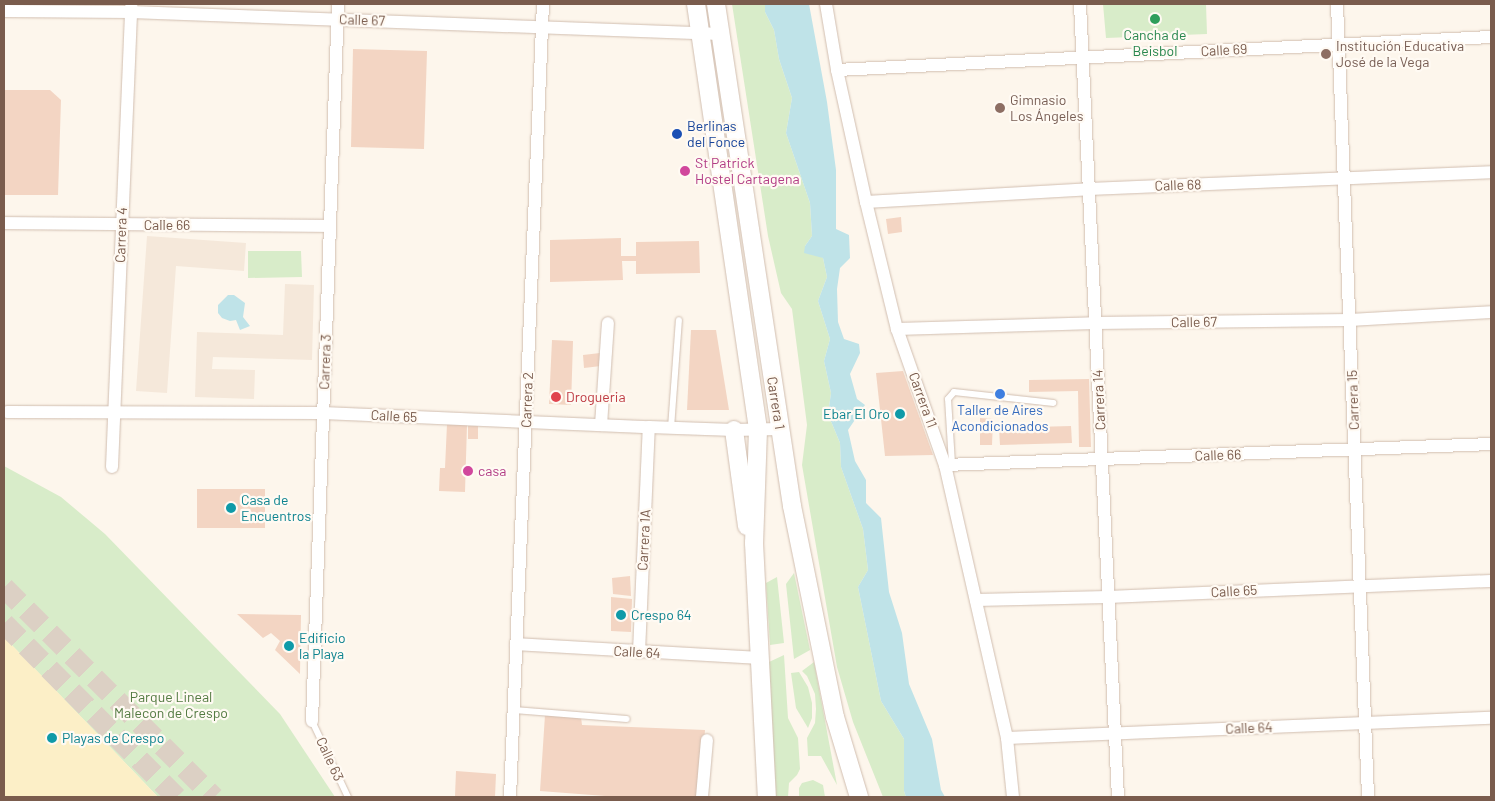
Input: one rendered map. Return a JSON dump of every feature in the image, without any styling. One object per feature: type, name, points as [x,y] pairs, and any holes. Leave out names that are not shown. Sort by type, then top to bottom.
[{"type":"main road","name":"Carrera 1","points":[[696,4],[758,430],[754,543],[767,797]]},
{"type":"main road","name":"Carrera 1","points":[[716,4],[792,506],[835,717],[859,797]]},
{"type":"main road","points":[[734,430],[745,521],[754,543]]},
{"type":"main road","points":[[835,717],[846,797]]},
{"type":"street","name":"Carrera 3","points":[[312,721],[338,4]]},
{"type":"street","name":"Carrera 2","points":[[510,797],[543,4]]},
{"type":"street","name":"Carrera 11","points":[[826,4],[837,70],[866,202],[897,329],[949,464],[976,600],[1007,738],[1013,797]]},
{"type":"street","name":"Carrera 14","points":[[1080,4],[1118,797]]},
{"type":"street","name":"Carrera 15","points":[[1337,4],[1368,797]]},
{"type":"street","name":"Calle 67","points":[[4,11],[131,8],[337,19],[721,34]]},
{"type":"street","name":"Carrera 4","points":[[112,467],[131,8]]},
{"type":"street","name":"Calle 69","points":[[837,70],[1083,56],[1491,37]]},
{"type":"street","name":"Calle 68","points":[[866,202],[1089,189],[1491,172]]},
{"type":"street","name":"Calle 66","points":[[4,223],[330,226]]},
{"type":"street","name":"Calle 67","points":[[897,329],[1095,323],[1350,320],[1491,312]]},
{"type":"street","points":[[601,425],[608,323]]},
{"type":"street","name":"Calle 65","points":[[7,412],[323,412],[672,428],[758,430],[780,428]]},
{"type":"street","name":"Carrera 1A","points":[[639,652],[649,427]]},
{"type":"street","name":"Calle 66","points":[[949,464],[1102,460],[1491,444]]},
{"type":"street","name":"Calle 65","points":[[976,600],[1108,597],[1491,580]]},
{"type":"street","name":"Calle 64","points":[[516,644],[759,658]]},
{"type":"street","name":"Calle 64","points":[[1007,738],[1491,718]]},
{"type":"street","points":[[702,797],[707,740]]},
{"type":"lane","points":[[672,428],[678,320]]},
{"type":"lane","points":[[949,464],[948,399],[954,392],[1053,403]]},
{"type":"lane","points":[[514,710],[627,719]]},
{"type":"lane","name":"Calle 63","points":[[312,721],[348,797]]},
{"type":"shaded area","points":[[147,236],[246,243],[244,271],[176,266],[167,393],[136,391]]},
{"type":"shaded area","points":[[285,284],[314,285],[312,360],[213,357],[212,369],[255,370],[254,399],[195,397],[197,332],[283,335]]},
{"type":"green space","points":[[732,4],[765,4],[765,12],[774,30],[779,59],[792,98],[786,133],[810,203],[812,236],[805,246],[823,258],[827,277],[818,301],[830,339],[824,361],[831,393],[828,414],[840,443],[841,467],[863,529],[868,570],[858,587],[881,701],[904,739],[904,791],[906,797],[883,797],[853,722],[837,667],[802,465],[807,425],[792,309],[781,293],[768,236]]},
{"type":"green space","name":"Cancha de Beisbol","points":[[1103,4],[1206,4],[1207,34],[1106,38]]},
{"type":"green space","points":[[248,251],[301,251],[302,277],[248,278]]},
{"type":"green space","name":"Parque Lineal Malecon de Crespo","points":[[4,466],[61,497],[105,534],[280,714],[335,797],[158,797],[4,637]]},
{"type":"green space","points":[[794,573],[810,650],[794,659],[786,584]]},
{"type":"green space","points":[[777,577],[784,643],[770,645],[766,583]]},
{"type":"green space","points":[[784,655],[788,718],[798,738],[800,769],[789,783],[788,797],[776,797],[769,662]]},
{"type":"green space","points":[[814,662],[837,785],[821,756],[808,756],[807,738],[815,723],[815,694],[807,676],[802,671]]},
{"type":"green space","points":[[799,672],[808,687],[812,703],[812,718],[808,728],[796,708],[791,673]]},
{"type":"green space","points":[[813,780],[823,785],[825,797],[799,797],[799,788],[802,783]]},
{"type":"sand","name":"Playas de Crespo","points":[[4,637],[44,678],[158,797],[4,797]]},
{"type":"water","points":[[765,4],[809,4],[827,102],[836,170],[836,229],[849,235],[850,258],[840,268],[837,289],[838,322],[844,339],[859,344],[860,353],[850,374],[857,399],[865,405],[848,430],[855,461],[866,480],[866,503],[881,518],[889,592],[902,633],[909,684],[932,739],[941,790],[945,797],[906,797],[904,791],[904,739],[881,701],[858,587],[868,570],[863,529],[841,467],[840,443],[828,414],[831,393],[824,361],[830,339],[818,301],[827,277],[823,258],[804,253],[805,246],[812,236],[810,203],[786,133],[792,98],[779,59],[774,30],[765,12]]},
{"type":"water","points":[[228,295],[234,295],[245,303],[243,317],[250,326],[240,330],[236,320],[230,321],[222,318],[218,313],[218,305]]},
{"type":"building","points":[[353,49],[427,51],[424,149],[351,147]]},
{"type":"building","points":[[4,90],[50,90],[61,100],[58,195],[4,195]]},
{"type":"building","points":[[901,217],[902,232],[888,234],[886,219]]},
{"type":"building","points":[[621,238],[621,256],[636,256],[636,242],[699,241],[700,273],[636,274],[636,261],[622,261],[623,280],[550,282],[550,240]]},
{"type":"building","points":[[691,330],[716,330],[729,410],[687,410]]},
{"type":"building","points":[[552,340],[573,341],[571,405],[549,404]]},
{"type":"building","points":[[600,353],[601,366],[584,368],[583,355]]},
{"type":"building","name":"Ebar El Oro","points":[[903,371],[933,455],[885,456],[876,373]]},
{"type":"building","points":[[1089,379],[1091,447],[1079,447],[1078,391],[1029,392],[1029,380]]},
{"type":"building","points":[[980,418],[993,419],[992,445],[980,445]]},
{"type":"building","points":[[447,424],[467,425],[465,492],[439,491],[440,468],[445,468]]},
{"type":"building","points":[[468,426],[478,426],[478,439],[468,439]]},
{"type":"building","points":[[1071,426],[1072,443],[1000,445],[999,428]]},
{"type":"building","name":"Casa de Encuentros","points":[[197,489],[265,489],[265,528],[197,528]]},
{"type":"building","points":[[630,576],[631,596],[613,594],[612,578]]},
{"type":"building","name":"Crespo 64","points":[[611,597],[632,599],[631,632],[611,631]]},
{"type":"building","name":"Edificio la Playa","points":[[237,614],[301,615],[300,674],[275,650],[280,641],[271,633],[263,638]]},
{"type":"building","points":[[545,715],[581,717],[582,725],[705,730],[700,797],[618,797],[540,791]]},
{"type":"building","points":[[456,771],[496,774],[495,797],[455,796]]},
{"type":"tunnel","points":[[4,587],[214,797]]},
{"type":"tunnel","points":[[4,623],[177,797]]},
{"type":"place","name":"Cancha de Beisbol","points":[[1155,19]]},
{"type":"place","name":"Institución Educativa José de la Vega","points":[[1326,54]]},
{"type":"place","name":"Gimnasio Los Ángeles","points":[[1000,108]]},
{"type":"place","name":"Berlinas del Fonce","points":[[677,134]]},
{"type":"place","name":"St Patrick Hostel Cartagena","points":[[685,171]]},
{"type":"place","name":"Taller de Aires Acondicionados","points":[[1000,394]]},
{"type":"place","name":"Drogueria","points":[[556,397]]},
{"type":"place","name":"Ebar El Oro","points":[[900,414]]},
{"type":"place","name":"casa","points":[[468,471]]},
{"type":"place","name":"Casa de Encuentros","points":[[231,508]]},
{"type":"place","name":"Crespo 64","points":[[621,615]]},
{"type":"place","name":"Edificio la Playa","points":[[289,646]]},
{"type":"place","name":"Playas de Crespo","points":[[52,738]]}]
